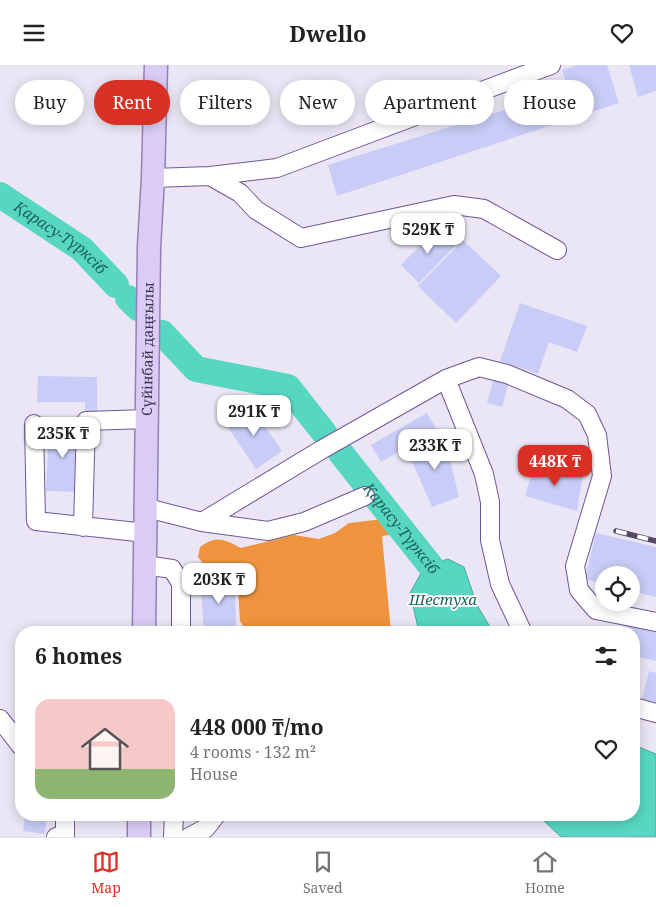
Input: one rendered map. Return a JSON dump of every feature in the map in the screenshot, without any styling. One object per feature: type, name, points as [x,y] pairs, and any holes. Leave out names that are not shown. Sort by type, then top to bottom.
[{"type":"main road","name":"Сүйінбай даңғылы","points":[[144,626],[149,247],[156,65]]},
{"type":"main road","points":[[139,837],[140,821]]},
{"type":"street","points":[[153,178],[210,176],[277,168],[541,67]]},
{"type":"street","points":[[210,176],[240,193],[256,210],[301,238],[454,205],[484,209],[557,250]]},
{"type":"street","points":[[202,522],[321,449],[446,379],[479,367],[507,374],[567,399],[587,414],[597,435],[602,476],[575,566],[579,590],[596,610],[656,622]]},
{"type":"street","points":[[446,379],[484,474],[490,502],[490,540],[500,583],[520,626]]},
{"type":"street","points":[[83,527],[86,421],[147,419]]},
{"type":"street","points":[[34,424],[36,521],[146,533]]},
{"type":"street","points":[[147,508],[202,522],[268,531],[304,522],[365,496]]},
{"type":"street","points":[[145,565],[172,569],[181,583],[181,626]]},
{"type":"street","points":[[640,709],[656,713]]},
{"type":"street","points":[[0,719],[15,738]]},
{"type":"street","points":[[56,837],[65,835],[65,821]]},
{"type":"street","points":[[173,837],[174,821]]},
{"type":"street","points":[[189,837],[206,828],[211,821]]},
{"type":"shaded area","points":[[398,512],[407,519],[406,529],[395,534],[382,536],[390,626],[243,626],[240,621],[237,574],[209,571],[198,557],[200,547],[211,541],[225,541],[241,548],[294,535],[319,539],[335,533],[349,523],[383,519]]},
{"type":"water","name":"Шестуха","points":[[448,559],[464,567],[477,605],[489,626],[418,626],[410,593],[425,566]]},
{"type":"water","points":[[640,747],[656,754],[656,837],[561,837],[544,821],[640,821]]},
{"type":"building","points":[[577,65],[607,65],[619,103],[594,111],[594,80],[566,80],[562,70]]},
{"type":"building","points":[[629,65],[656,65],[656,91],[638,97]]},
{"type":"building","points":[[504,110],[504,125],[552,125],[337,196],[328,165],[457,125],[494,125],[494,113]]},
{"type":"building","points":[[438,227],[456,245],[419,283],[401,265]]},
{"type":"building","points":[[463,240],[501,276],[456,323],[418,286]]},
{"type":"building","points":[[520,303],[587,326],[577,352],[549,342],[538,374],[500,361]]},
{"type":"building","points":[[38,376],[97,377],[97,414],[85,413],[85,402],[37,402]]},
{"type":"building","points":[[494,378],[509,382],[502,407],[487,403]]},
{"type":"building","points":[[251,406],[282,451],[256,469],[225,423]]},
{"type":"building","points":[[427,413],[437,430],[381,462],[371,445]]},
{"type":"building","points":[[49,426],[79,427],[77,492],[46,491]]},
{"type":"building","points":[[444,435],[459,497],[432,507],[408,452]]},
{"type":"building","points":[[534,465],[583,475],[577,511],[525,496]]},
{"type":"building","points":[[596,533],[656,547],[656,597],[640,593],[640,566],[595,566],[595,582],[585,579]]},
{"type":"building","points":[[200,578],[235,579],[236,626],[203,626]]},
{"type":"building","points":[[640,629],[656,632],[656,661],[640,657]]},
{"type":"building","points":[[649,671],[656,673],[656,704],[642,700]]},
{"type":"building","points":[[24,821],[46,821],[45,834],[23,831]]},
{"type":"waterway","name":"Қарасу-Түрксіб","points":[[0,195],[82,249],[116,285]]},
{"type":"waterway","name":"Қарасу-Түрксіб","points":[[128,298],[138,308]]},
{"type":"waterway","name":"Қарасу-Түрксіб","points":[[162,333],[196,369],[288,387],[325,434]]},
{"type":"waterway","name":"Қарасу-Түрксіб","points":[[340,452],[460,603],[466,626]]},
{"type":"railway","points":[[616,531],[656,541]]}]
